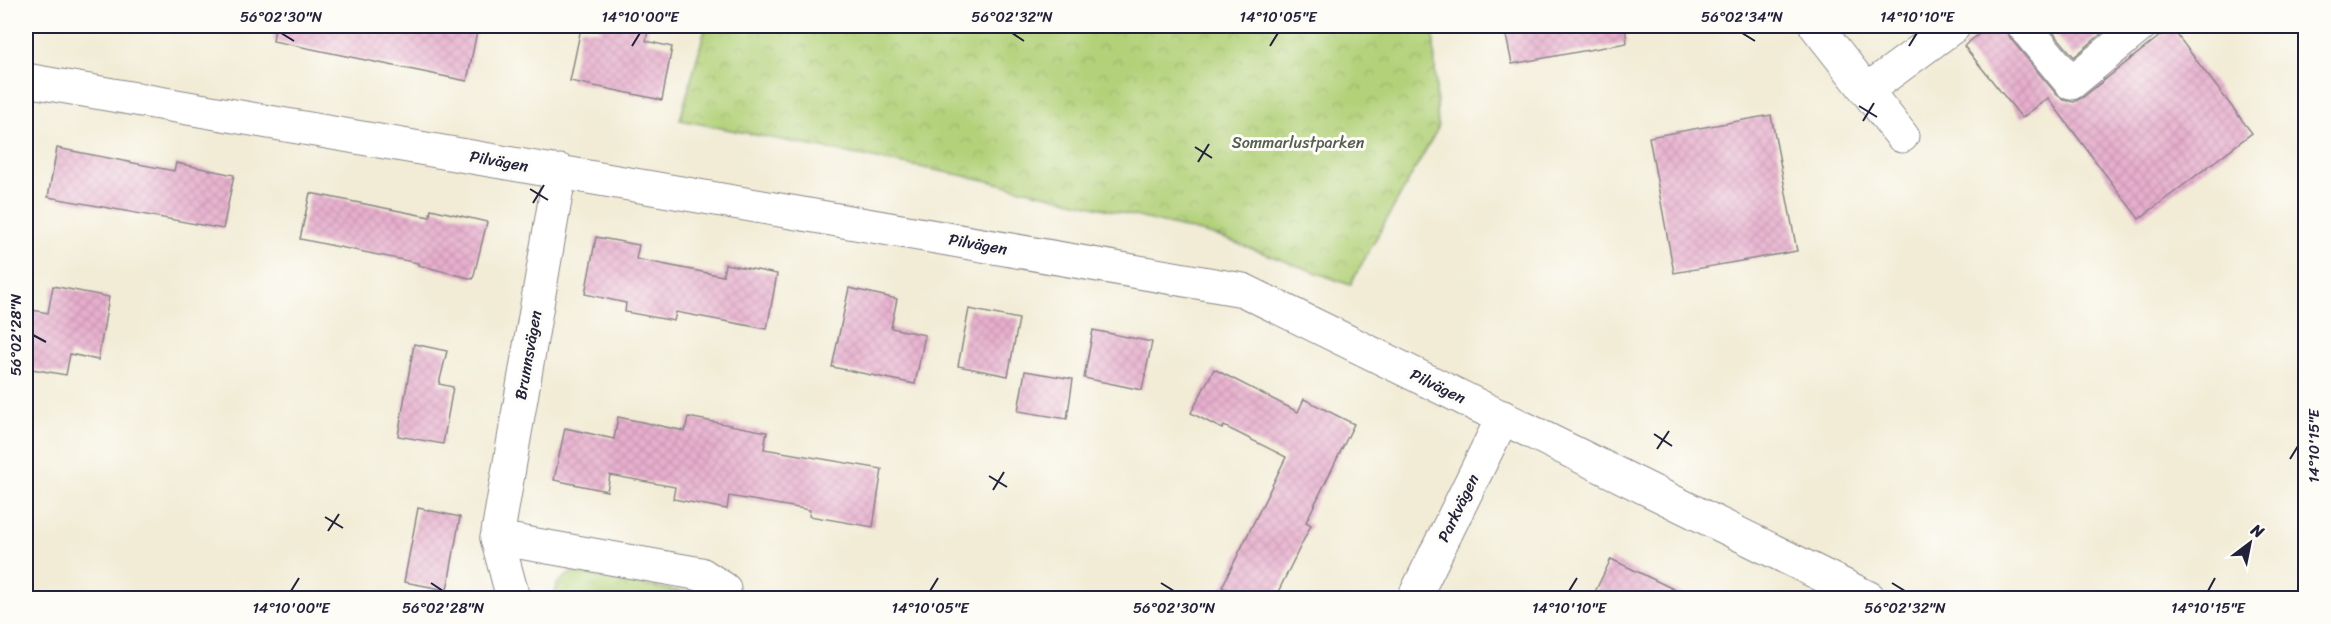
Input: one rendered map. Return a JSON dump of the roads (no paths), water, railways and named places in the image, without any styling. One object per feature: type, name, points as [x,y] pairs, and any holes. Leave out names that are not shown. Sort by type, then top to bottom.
[{"type":"street","points":[[1816,26],[1902,136]]},
{"type":"street","points":[[1867,90],[1954,26]]},
{"type":"street","points":[[2024,26],[2071,83],[2140,26]]},
{"type":"street","name":"Pilvägen","points":[[26,80],[1243,291],[1869,598]]},
{"type":"street","name":"Brunnsvägen","points":[[513,598],[497,538],[560,171]]},
{"type":"street","name":"Parkvägen","points":[[1414,598],[1503,417]]},
{"type":"street","points":[[497,538],[701,574],[723,589],[724,598]]},
{"type":"park label","name":"Sommarlustparken","points":[[1298,142]]}]
